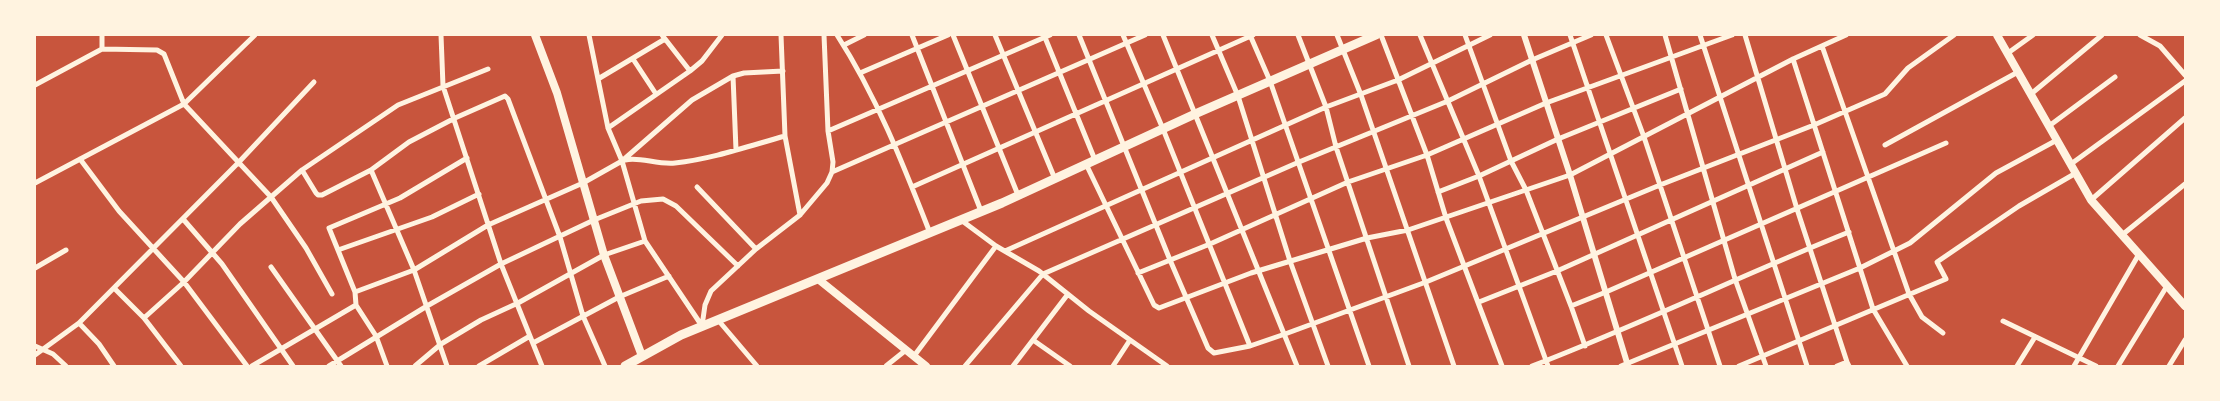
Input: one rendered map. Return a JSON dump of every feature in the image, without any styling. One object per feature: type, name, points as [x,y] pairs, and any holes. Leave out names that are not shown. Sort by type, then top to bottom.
[{"type":"main road","points":[[535,35],[557,93],[604,255],[642,356]]},
{"type":"main road","points":[[624,366],[681,335],[982,211],[1195,114],[1376,35]]},
{"type":"main road","points":[[1998,35],[2091,200],[2185,306]]},
{"type":"main road","points":[[818,279],[926,366]]},
{"type":"street","points":[[102,35],[102,49]]},
{"type":"street","points":[[35,184],[184,104],[255,35]]},
{"type":"street","points":[[441,35],[443,86],[501,264],[542,366]]},
{"type":"street","points":[[608,128],[690,71],[702,61],[722,35]]},
{"type":"street","points":[[781,35],[785,136],[800,215]]},
{"type":"street","points":[[702,326],[705,305],[711,291],[756,249],[800,215],[827,183],[832,172],[833,162],[828,131],[824,35]]},
{"type":"street","points":[[837,35],[860,73],[896,144],[930,233]]},
{"type":"street","points":[[844,45],[864,35]]},
{"type":"street","points":[[912,35],[982,211]]},
{"type":"street","points":[[860,73],[948,35]]},
{"type":"street","points":[[953,35],[1018,195]]},
{"type":"street","points":[[994,35],[1055,179]]},
{"type":"street","points":[[1079,35],[1143,189],[1170,260],[1211,352],[1214,353],[1250,346],[1426,282],[1660,185],[1814,125],[1885,94],[1908,68],[1954,35]]},
{"type":"street","points":[[1123,35],[1181,172],[1250,346]]},
{"type":"street","points":[[832,172],[1145,35]]},
{"type":"street","points":[[1163,35],[1226,194],[1298,366]]},
{"type":"street","points":[[1212,35],[1238,96],[1290,261],[1328,366]]},
{"type":"street","points":[[912,187],[1219,51],[1251,35],[1286,125],[1369,366]]},
{"type":"street","points":[[1298,35],[1326,107],[1336,146],[1409,366]]},
{"type":"street","points":[[1337,35],[1362,95],[1454,366]]},
{"type":"street","points":[[1381,35],[1427,155],[1446,218],[1502,366]]},
{"type":"street","points":[[1420,35],[1479,176],[1546,363]]},
{"type":"street","points":[[1464,35],[1512,161],[1526,190],[1585,346]]},
{"type":"street","points":[[1004,250],[1326,107],[1398,80],[1490,35]]},
{"type":"street","points":[[1524,35],[1618,331],[1625,365],[1860,268],[1910,243],[1996,173],[2058,140]]},
{"type":"street","points":[[1570,35],[1682,366]]},
{"type":"street","points":[[965,366],[1043,274],[1336,146],[1448,101],[1532,60],[1591,35]]},
{"type":"street","points":[[1606,35],[1644,137],[1720,366]]},
{"type":"street","points":[[1665,35],[1735,279],[1766,366]]},
{"type":"street","points":[[1700,35],[1807,366]]},
{"type":"street","points":[[1138,273],[1210,244],[1348,182],[1427,155],[1546,103],[1732,35]]},
{"type":"street","points":[[1745,35],[1796,209],[1848,364],[1836,366]]},
{"type":"street","points":[[1086,164],[1156,308],[1258,270],[1367,238],[1408,230],[1570,175],[1793,59],[1846,35]]},
{"type":"street","points":[[2008,53],[2033,35]]},
{"type":"street","points":[[2031,94],[2102,35]]},
{"type":"street","points":[[2140,35],[2150,37],[2160,46],[2185,76]]},
{"type":"street","points":[[591,36],[608,128],[622,161],[645,241],[702,326]]},
{"type":"street","points":[[828,131],[1046,36],[1095,160]]},
{"type":"street","points":[[598,80],[633,59],[663,37],[690,71]]},
{"type":"street","points":[[1822,46],[1909,294],[1922,317],[1943,333]]},
{"type":"street","points":[[35,85],[102,49],[158,50],[164,54],[184,104],[271,197],[306,248],[332,294]]},
{"type":"street","points":[[633,59],[656,94]]},
{"type":"street","points":[[1793,59],[1873,309],[1906,366]]},
{"type":"street","points":[[144,318],[184,282],[240,224],[302,170],[398,105],[488,69]]},
{"type":"street","points":[[355,292],[414,270],[488,225],[583,183],[622,161],[692,100],[734,76],[744,72],[783,71]]},
{"type":"street","points":[[1885,145],[2018,72]]},
{"type":"street","points":[[734,76],[736,150]]},
{"type":"street","points":[[2049,126],[2115,77]]},
{"type":"street","points":[[2071,164],[2185,81]]},
{"type":"street","points":[[35,355],[79,322],[114,288],[239,162],[314,82]]},
{"type":"street","points":[[1438,192],[1479,176],[1558,139],[1681,89]]},
{"type":"street","points":[[302,170],[318,195],[371,170],[409,142],[455,118],[505,96],[508,99],[546,198],[584,316],[605,366]]},
{"type":"street","points":[[2091,200],[2185,118]]},
{"type":"street","points":[[622,161],[633,158],[658,164],[701,159],[785,136]]},
{"type":"street","points":[[1571,306],[1946,143]]},
{"type":"street","points":[[1478,302],[1557,271],[1823,152]]},
{"type":"street","points":[[387,366],[376,336],[356,305],[355,292],[329,230],[330,226],[386,204],[468,158]]},
{"type":"street","points":[[80,159],[119,211],[184,282],[247,366]]},
{"type":"street","points":[[371,170],[414,270],[448,366]]},
{"type":"street","points":[[1739,366],[1946,279],[1937,262],[2019,206],[2076,173]]},
{"type":"street","points":[[2122,235],[2185,184]]},
{"type":"street","points":[[697,187],[756,249]]},
{"type":"street","points":[[338,250],[432,217],[479,194]]},
{"type":"street","points":[[329,366],[339,363],[376,336],[501,264],[560,238],[594,220],[640,201],[663,199],[671,202],[738,266]]},
{"type":"street","points":[[183,219],[222,264],[293,366]]},
{"type":"street","points":[[961,220],[996,246],[1043,274],[1166,366]]},
{"type":"street","points":[[1532,366],[1546,363],[1735,279],[1849,232]]},
{"type":"street","points":[[415,366],[441,344],[481,320],[570,276],[604,255],[645,241]]},
{"type":"street","points":[[914,356],[996,246]]},
{"type":"street","points":[[35,268],[66,250]]},
{"type":"street","points":[[2074,366],[2140,254]]},
{"type":"street","points":[[271,267],[339,363]]},
{"type":"street","points":[[533,343],[619,297],[669,276]]},
{"type":"street","points":[[2118,366],[2167,286]]},
{"type":"street","points":[[114,288],[144,318],[180,366]]},
{"type":"street","points":[[1013,366],[1068,294]]},
{"type":"street","points":[[252,366],[356,305]]},
{"type":"street","points":[[718,320],[757,366]]},
{"type":"street","points":[[2004,321],[2078,359],[2096,366]]},
{"type":"street","points":[[79,322],[99,344],[114,366]]},
{"type":"street","points":[[479,366],[530,336]]},
{"type":"street","points":[[2017,366],[2034,337]]},
{"type":"street","points":[[1033,340],[1070,366]]},
{"type":"street","points":[[1113,366],[1130,340]]},
{"type":"street","points":[[2169,366],[2185,340]]},
{"type":"street","points":[[35,346],[43,348],[66,366]]},
{"type":"street","points":[[886,366],[906,350]]}]
